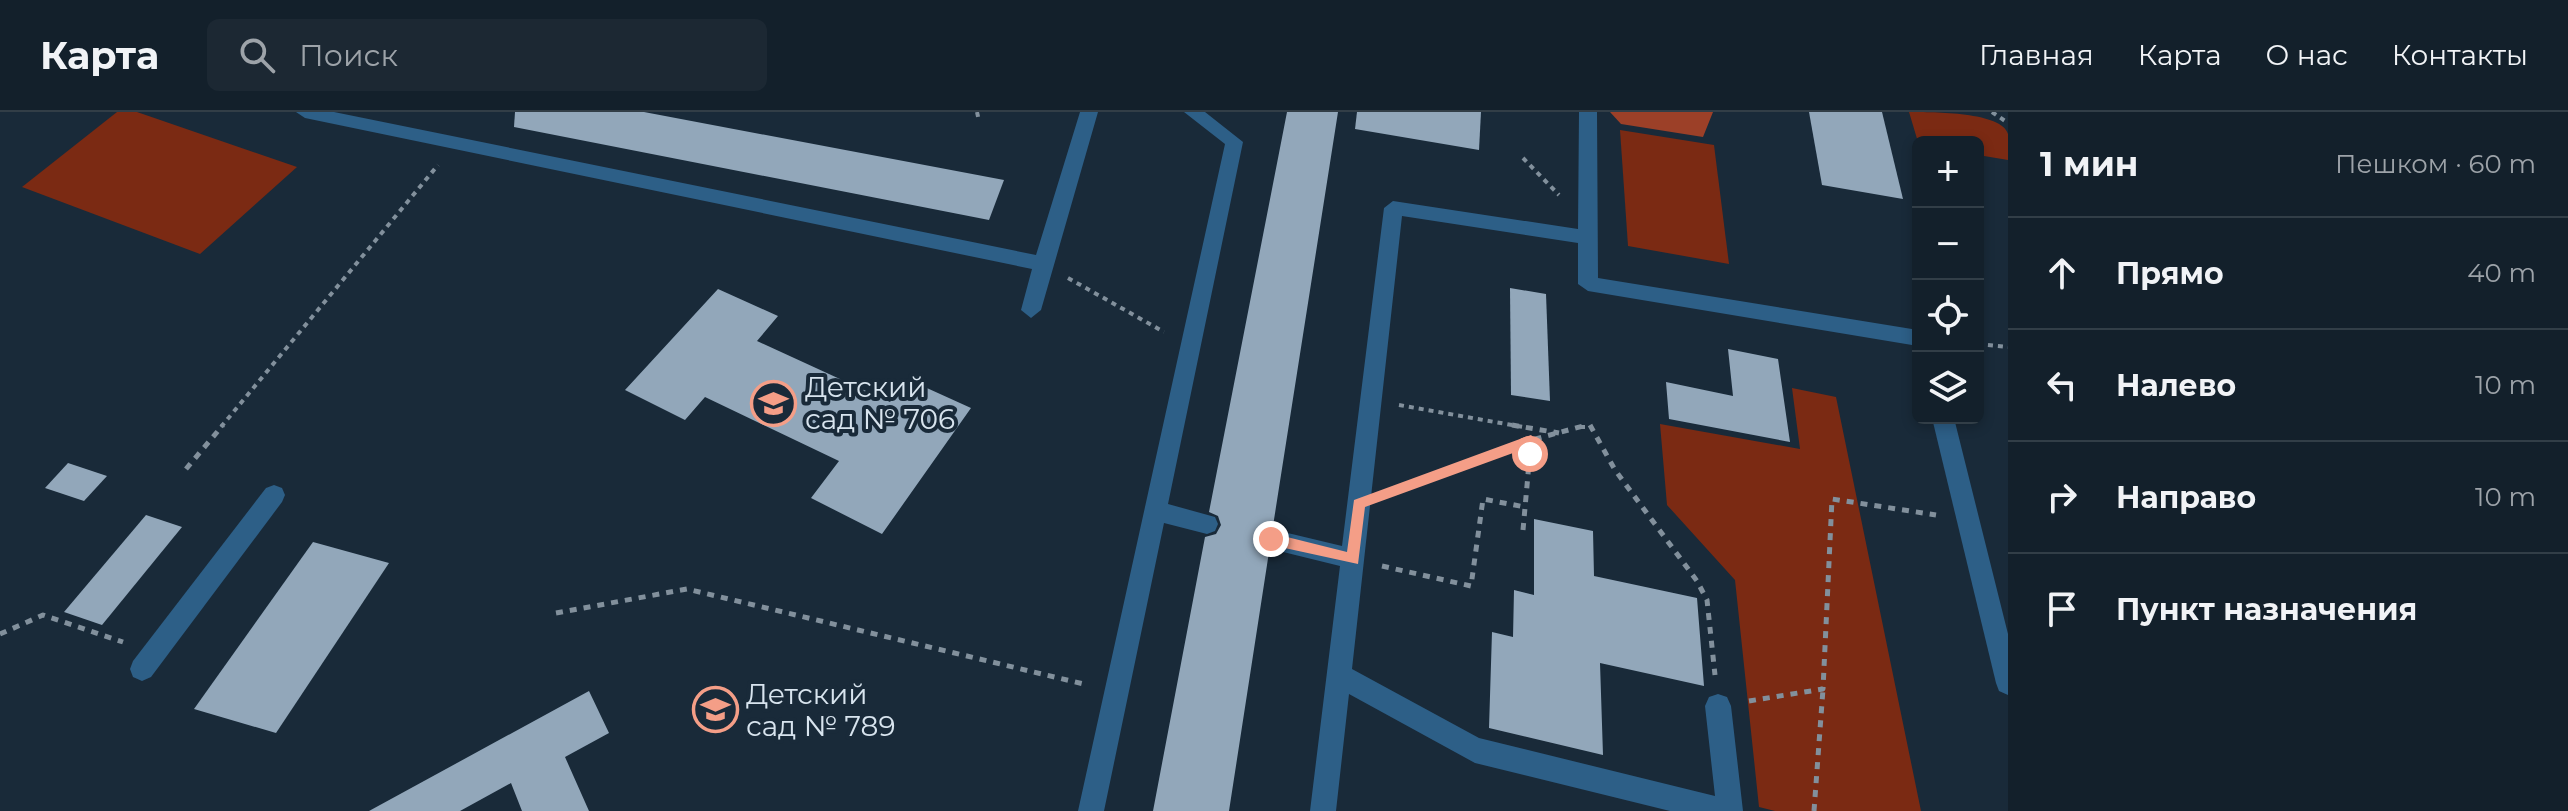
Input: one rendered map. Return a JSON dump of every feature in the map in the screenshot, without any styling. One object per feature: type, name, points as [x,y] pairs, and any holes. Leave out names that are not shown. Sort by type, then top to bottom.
[{"type":"lane","points":[[305,112],[1043,264]]},
{"type":"lane","points":[[1031,310],[1089,112]]},
{"type":"lane","points":[[1091,811],[1234,142],[1193,112]]},
{"type":"lane","points":[[1588,112],[1588,284],[1912,337]]},
{"type":"lane","points":[[1323,811],[1393,208],[1587,237]]},
{"type":"lane","points":[[1944,424],[2008,683]]},
{"type":"lane","points":[[148,660],[274,495]]},
{"type":"lane","points":[[1156,511],[1207,524]]},
{"type":"lane","points":[[1271,539],[1353,559]]},
{"type":"lane","points":[[1340,676],[1475,750],[1723,811]]},
{"type":"lane","points":[[1718,706],[1730,811]]},
{"type":"path","points":[[977,112],[979,121]]},
{"type":"path","points":[[1992,112],[2008,123]]},
{"type":"path","points":[[186,469],[457,142]]},
{"type":"path","points":[[1043,264],[1191,347]]},
{"type":"path","points":[[1984,345],[2008,347]]},
{"type":"path","points":[[1371,400],[1560,433]]},
{"type":"path","points":[[1359,504],[1531,441],[1590,424],[1615,470],[1697,581],[1707,600],[1718,706],[1823,689]]},
{"type":"path","points":[[1523,530],[1531,441]]},
{"type":"path","points":[[1353,559],[1471,586],[1483,499],[1525,507]]},
{"type":"path","points":[[1814,811],[1832,499],[1968,519]]},
{"type":"path","points":[[556,613],[687,589],[1117,691]]},
{"type":"path","points":[[0,634],[43,615],[148,660]]},
{"type":"shaded area","points":[[117,112],[137,112],[297,167],[200,254],[22,187]]},
{"type":"shaded area","points":[[1610,112],[1713,112],[1703,137],[1621,124]]},
{"type":"shaded area","points":[[1909,112],[1981,117],[1994,121],[2008,134],[2008,160],[1984,156],[1984,136],[1916,136]]},
{"type":"shaded area","points":[[1620,130],[1714,145],[1729,264],[1628,246]]},
{"type":"shaded area","points":[[1792,388],[1836,397],[1921,811],[1775,811],[1759,807],[1735,580],[1667,505],[1660,424],[1800,449]]},
{"type":"building","points":[[515,112],[644,112],[1004,180],[989,220],[514,127]]},
{"type":"building","points":[[1287,112],[1338,112],[1273,526],[1262,529],[1257,538],[1260,547],[1269,552],[1229,811],[1153,811],[1205,537],[1216,534],[1221,525],[1218,516],[1209,512]]},
{"type":"building","points":[[1357,112],[1481,112],[1479,150],[1355,129]]},
{"type":"building","points":[[1809,112],[1882,112],[1903,199],[1822,185]]},
{"type":"building","points":[[1510,288],[1546,294],[1550,401],[1511,395]]},
{"type":"building","points":[[718,289],[778,316],[757,341],[890,402],[907,379],[971,408],[882,534],[811,498],[839,461],[705,397],[685,420],[625,390]]},
{"type":"building","points":[[1728,349],[1778,359],[1790,442],[1669,419],[1666,382],[1733,396]]},
{"type":"building","points":[[68,463],[107,476],[84,501],[45,488]]},
{"type":"building","points":[[146,515],[182,527],[102,625],[64,612]]},
{"type":"building","points":[[1534,519],[1593,531],[1594,576],[1697,598],[1704,686],[1600,663],[1603,755],[1489,728],[1492,632],[1513,637],[1514,590],[1534,595]]},
{"type":"building","points":[[313,542],[389,563],[276,733],[194,709]]},
{"type":"building","points":[[589,691],[609,733],[565,757],[589,811],[522,811],[511,783],[460,811],[369,811]]},
{"type":"place","name":"Детский сад № 706","points":[[774,403]]},
{"type":"place","name":"Детский сад № 789","points":[[715,710]]},
{"type":"route","points":[[1271,539],[1353,559],[1359,504],[1524,442],[1531,441],[1530,454]]}]
